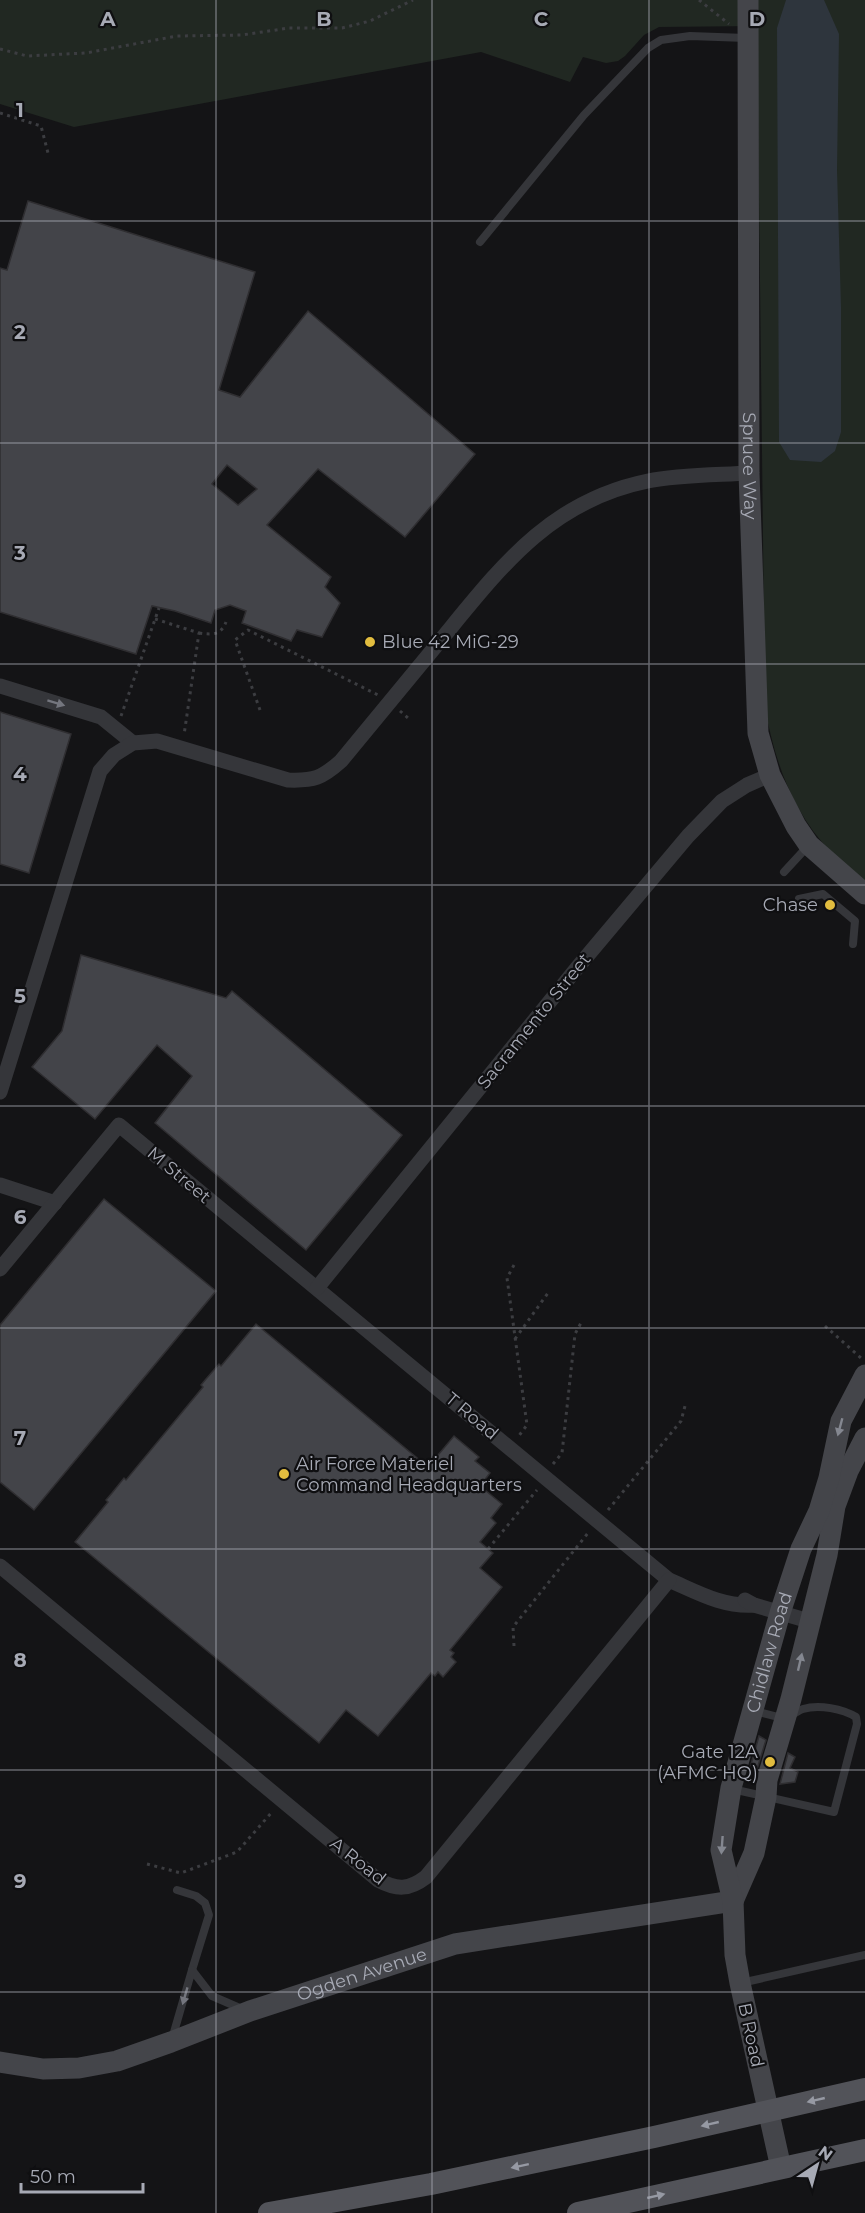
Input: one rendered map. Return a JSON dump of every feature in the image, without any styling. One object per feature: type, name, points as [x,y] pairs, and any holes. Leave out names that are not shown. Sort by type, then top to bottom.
[{"type":"main road","points":[[269,2213],[431,2184],[865,2089]]},
{"type":"main road","points":[[578,2213],[865,2150]]},
{"type":"street","name":"Spruce Way","points":[[748,0],[748,473],[758,733],[770,775],[791,817],[809,845],[865,894]]},
{"type":"street","points":[[0,1092],[100,771],[114,755],[133,743],[157,741],[288,780],[307,780],[324,776],[341,761],[489,582],[526,543],[566,512],[608,493],[649,481],[748,473]]},
{"type":"street","points":[[0,686],[101,717],[133,743]]},
{"type":"street","name":"Sacramento Street","points":[[317,1288],[688,836],[722,801],[747,785],[770,775]]},
{"type":"street","name":"M Street","points":[[55,1203],[119,1125],[317,1288]]},
{"type":"street","points":[[0,1185],[55,1203],[0,1269]]},
{"type":"street","name":"T Road","points":[[317,1288],[669,1580],[684,1586],[701,1587],[740,1598],[754,1605],[810,1621]]},
{"type":"street","name":"Chidlaw Road","points":[[733,1901],[720,1850],[731,1788],[780,1613],[801,1549],[819,1511],[829,1478],[841,1421],[865,1374]]},
{"type":"street","name":"Chidlaw Road","points":[[765,1797],[775,1783],[786,1743],[786,1719],[827,1555],[835,1506],[848,1471],[865,1437]]},
{"type":"street","name":"A Road","points":[[0,1566],[378,1880],[389,1886],[402,1888],[415,1886],[426,1877],[669,1580]]},
{"type":"street","points":[[733,1901],[754,1853],[765,1797]]},
{"type":"street","name":"B Road","points":[[733,1901],[735,1955],[740,1983],[781,2168]]},
{"type":"street","name":"Ogden Avenue","points":[[0,2062],[43,2069],[79,2068],[117,2061],[250,2011],[455,1944],[733,1901]]},
{"type":"lane","points":[[480,242],[584,115],[648,48],[661,39],[690,36],[747,38]]},
{"type":"lane","points":[[784,872],[809,845]]},
{"type":"lane","points":[[799,899],[823,894],[855,921],[853,944]]},
{"type":"lane","points":[[731,1788],[834,1812],[857,1724],[856,1717],[849,1713],[821,1707],[803,1709],[786,1719],[752,1710]]},
{"type":"lane","points":[[171,2042],[209,1915],[205,1902],[196,1896],[177,1890]]},
{"type":"lane","points":[[740,1983],[865,1955]]},
{"type":"lane","points":[[192,1970],[212,1996],[222,2002],[250,2011]]},
{"type":"path","points":[[0,49],[27,56],[86,53],[177,36],[242,35],[289,28],[342,28],[370,21],[413,0]]},
{"type":"path","points":[[699,0],[747,38]]},
{"type":"path","points":[[0,113],[41,126],[48,153]]},
{"type":"path","points":[[116,729],[159,608]]},
{"type":"path","points":[[155,619],[210,635],[217,634],[226,622]]},
{"type":"path","points":[[260,710],[235,640],[248,630],[377,694],[409,719]]},
{"type":"path","points":[[182,748],[200,633]]},
{"type":"path","points":[[509,1447],[527,1425],[507,1278],[514,1265]]},
{"type":"path","points":[[515,1339],[548,1293]]},
{"type":"path","points":[[488,1549],[538,1488],[562,1454],[575,1334],[582,1321]]},
{"type":"path","points":[[825,1326],[865,1362]]},
{"type":"path","points":[[147,1864],[181,1873],[237,1852],[282,1799]]},
{"type":"shaded area","points":[[0,0],[865,0],[865,882],[830,851],[817,836],[795,802],[774,748],[765,708],[757,26],[659,27],[644,35],[618,61],[606,63],[583,57],[570,82],[481,52],[74,127],[0,104]]},
{"type":"shaded area","points":[[786,0],[824,0],[839,34],[837,170],[841,307],[841,432],[835,451],[821,462],[790,460],[779,442],[777,28]]},
{"type":"building","points":[[28,201],[255,272],[219,390],[240,397],[308,311],[475,454],[405,537],[318,469],[267,525],[331,577],[325,587],[340,603],[322,637],[297,630],[291,641],[242,623],[246,611],[230,605],[215,610],[211,623],[152,606],[136,654],[0,612],[0,268],[7,270]],"holes":[[[227,465],[257,489],[238,505],[212,484]]]},
{"type":"building","points":[[0,712],[71,734],[29,873],[0,864]]},
{"type":"building","points":[[81,955],[226,998],[232,991],[402,1135],[306,1250],[155,1123],[192,1076],[157,1045],[95,1119],[32,1067],[62,1031]]},
{"type":"building","points":[[104,1199],[216,1291],[34,1510],[0,1482],[0,1325]]},
{"type":"building","name":"Air Force Materiel Command Headquarters","points":[[256,1324],[428,1467],[454,1436],[479,1457],[475,1461],[490,1473],[480,1486],[502,1504],[491,1518],[496,1523],[480,1542],[493,1553],[480,1568],[502,1587],[450,1650],[454,1653],[451,1657],[456,1662],[443,1677],[438,1672],[435,1676],[431,1673],[378,1736],[346,1710],[319,1743],[75,1542],[108,1502],[106,1500],[124,1478],[126,1480],[203,1387],[201,1385],[219,1364],[221,1366]]},
{"type":"building","points":[[759,1736],[766,1740],[757,1769],[750,1768]]},
{"type":"building","points":[[788,1753],[795,1757],[790,1768],[798,1772],[795,1782],[780,1784]]},
{"type":"place","name":"Blue 42 MiG-29","points":[[370,642]]},
{"type":"place","name":"Chase","points":[[830,905]]},
{"type":"place","name":"Air Force Materiel Command Headquarters","points":[[284,1474]]},
{"type":"place","name":"Gate 12A (AFMC HQ)","points":[[770,1762]]}]
